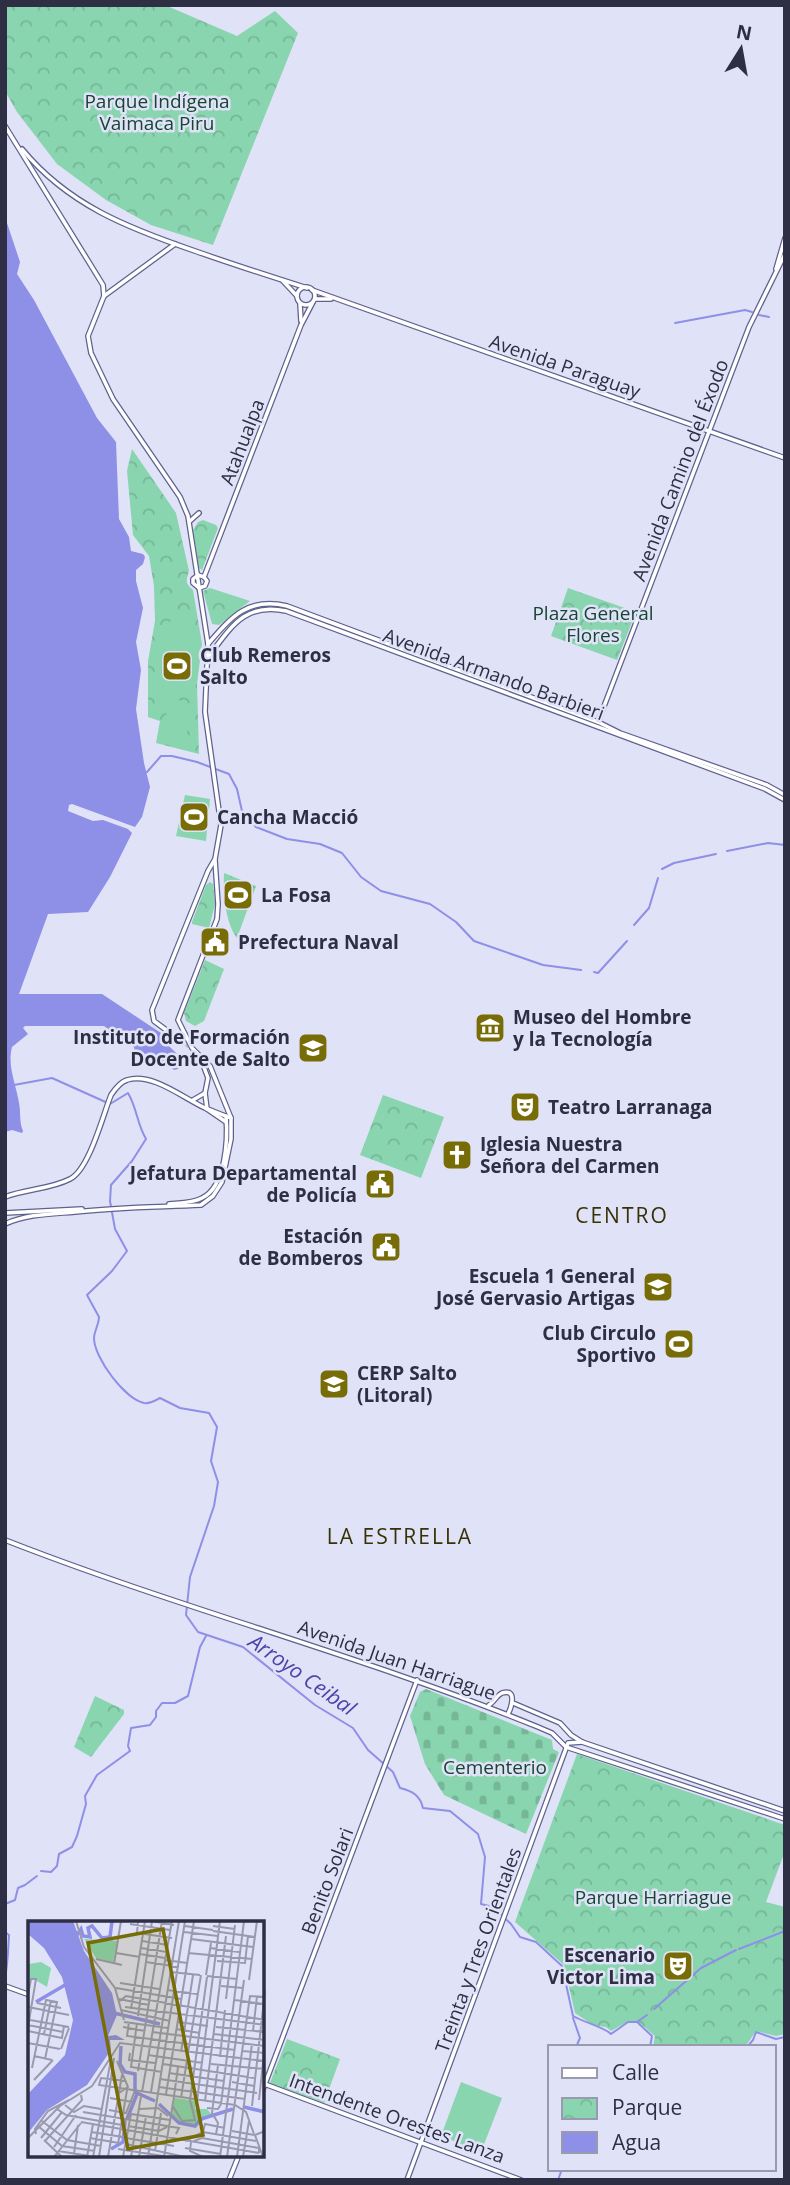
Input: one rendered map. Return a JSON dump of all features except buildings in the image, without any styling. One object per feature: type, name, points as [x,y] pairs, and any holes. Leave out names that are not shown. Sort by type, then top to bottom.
[{"type":"street","points":[[5,126],[100,279],[104,296]]},
{"type":"street","name":"Avenida Paraguay","points":[[13,139],[42,170],[73,195],[125,226],[785,458]]},
{"type":"street","name":"Avenida Camino del Éxodo","points":[[776,269],[785,238]]},
{"type":"street","points":[[175,244],[104,296],[88,336],[91,353],[113,399],[180,497],[189,521],[198,575]]},
{"type":"street","name":"Avenida Camino del Éxodo","points":[[598,722],[749,327],[785,254]]},
{"type":"street","name":"Avenida Paraguay","points":[[282,280],[297,297]]},
{"type":"street","points":[[301,289],[309,289],[314,301],[306,305],[299,302],[297,297],[301,289]]},
{"type":"street","name":"Avenida Paraguay","points":[[314,301],[321,297],[337,299]]},
{"type":"street","name":"Atahualpa","points":[[204,577],[301,325],[314,301]]},
{"type":"street","name":"Atahualpa","points":[[299,302],[301,325]]},
{"type":"street","points":[[189,521],[199,513]]},
{"type":"street","points":[[198,575],[204,577],[206,585],[199,588]]},
{"type":"street","points":[[177,1038],[154,1021],[152,1010],[215,859],[221,834],[204,698],[208,644],[199,588],[193,583],[193,579],[198,575]]},
{"type":"street","name":"Avenida Armando Barbieri","points":[[208,644],[236,614],[248,607],[260,603],[279,604],[430,658],[598,722],[620,733],[767,785],[785,795]]},
{"type":"street","name":"Avenida Armando Barbieri","points":[[208,658],[234,624],[246,615],[262,609],[286,611],[765,789],[785,800]]},
{"type":"street","points":[[206,630],[220,630]]},
{"type":"street","points":[[206,630],[213,638],[216,648]]},
{"type":"street","points":[[5,1224],[30,1216],[98,1209],[201,1205],[213,1196],[222,1182],[228,1160],[229,1120],[210,1066],[192,1048],[178,1020],[217,919],[215,859]]},
{"type":"street","points":[[203,883],[211,880],[217,885]]},
{"type":"street","points":[[202,1062],[208,1078],[205,1093],[207,1109]]},
{"type":"street","points":[[5,1196],[63,1182],[76,1176],[86,1161],[111,1095],[122,1082],[136,1079],[155,1083],[229,1120]]},
{"type":"street","points":[[192,1100],[205,1093]]},
{"type":"street","points":[[5,1213],[88,1210]]},
{"type":"street","name":"Avenida Juan Harriague","points":[[5,1540],[183,1605],[417,1680],[552,1733],[566,1747],[785,1819]]},
{"type":"street","name":"Benito Solari","points":[[264,2084],[417,1680]]},
{"type":"street","points":[[495,1709],[498,1695],[504,1693],[512,1697],[509,1714]]},
{"type":"street","points":[[487,1706],[496,1700]]},
{"type":"street","name":"Avenida Juan Harriague","points":[[513,1703],[560,1723],[570,1735],[582,1742],[785,1811]]},
{"type":"street","points":[[566,1747],[569,1741],[582,1742],[578,1748],[572,1749]]},
{"type":"street","name":"Treinta y Tres Orientales","points":[[407,2180],[566,1747]]},
{"type":"street","points":[[7,1986],[28,1994]]},
{"type":"street","name":"Intendente Orestes Lanza","points":[[264,2084],[521,2180]]},
{"type":"street","points":[[229,2180],[238,2157]]},
{"type":"green space","name":"Parque Indígena Vaimaca Piru","points":[[5,5],[165,5],[237,36],[275,11],[298,33],[213,245],[151,225],[106,200],[57,164],[17,112],[5,91]]},
{"type":"green space","points":[[132,449],[176,513],[189,571],[187,582],[193,590],[202,644],[197,684],[199,754],[156,743],[160,721],[148,717],[148,661],[155,621],[154,586],[149,556],[133,535],[127,471]]},
{"type":"green space","points":[[203,520],[218,528],[202,570],[199,568],[193,530],[198,522]]},
{"type":"green space","points":[[210,588],[250,601],[219,625],[212,624],[203,591]]},
{"type":"green space","name":"Plaza General Flores","points":[[568,588],[636,612],[617,660],[551,636]]},
{"type":"green space","name":"Club Remeros Salto","points":[[171,620],[197,628],[201,642],[194,700],[155,690],[158,641]]},
{"type":"green space","points":[[171,698],[195,705],[185,739],[161,733]]},
{"type":"green space","name":"Cancha Macció","points":[[185,795],[210,799],[206,841],[176,836]]},
{"type":"green space","points":[[224,873],[256,886],[237,938],[227,916]]},
{"type":"green space","points":[[210,882],[213,884],[215,904],[209,928],[192,922],[206,885]]},
{"type":"green space","points":[[205,960],[224,969],[204,1021],[195,1026],[186,1021],[184,1013]]},
{"type":"green space","points":[[383,1095],[444,1117],[421,1178],[360,1155]]},
{"type":"green space","name":"Cementerio","points":[[426,1689],[552,1740],[553,1749],[559,1752],[526,1834],[444,1795],[425,1764],[410,1716],[420,1692]]},
{"type":"green space","points":[[95,1696],[124,1710],[124,1714],[91,1757],[74,1747]]},
{"type":"green space","name":"Parque Harriague","points":[[577,1754],[785,1825],[785,1851],[766,1902],[785,1907],[785,2034],[776,2036],[756,2031],[746,2045],[653,2045],[655,2036],[638,2023],[625,2023],[611,2031],[606,2027],[593,2025],[575,2013],[564,1965],[515,1922]]},
{"type":"green space","points":[[287,2039],[340,2059],[324,2103],[270,2083]]},
{"type":"green space","points":[[461,2082],[502,2098],[481,2152],[441,2136]]},
{"type":"water","points":[[5,217],[20,262],[17,274],[34,300],[97,418],[116,442],[119,519],[129,537],[131,551],[145,557],[143,564],[136,570],[143,608],[136,642],[141,670],[136,709],[150,787],[142,817],[135,827],[69,805],[68,811],[93,821],[103,820],[132,833],[110,877],[88,912],[48,914],[19,994],[102,994],[161,1033],[166,1043],[183,1060],[178,1069],[174,1070],[156,1056],[135,1052],[134,1047],[104,1026],[25,1026],[23,1028],[28,1034],[12,1047],[11,1054],[22,1133],[12,1130],[5,1132]]},
{"type":"waterway","points":[[675,323],[745,310],[752,312]]},
{"type":"waterway","points":[[759,315],[769,317]]},
{"type":"waterway","points":[[147,772],[161,756],[172,756],[229,774],[237,789],[242,811],[256,827],[287,839],[320,844],[342,853],[361,877],[381,891],[430,904],[456,922],[474,941],[543,965],[581,970]]},
{"type":"waterway","points":[[727,851],[768,843],[785,845]]},
{"type":"waterway","points":[[662,869],[674,863],[716,854]]},
{"type":"waterway","points":[[634,925],[649,908],[658,878]]},
{"type":"waterway","points":[[594,972],[598,973],[627,941]]},
{"type":"waterway","name":"Arroyo Ceibal","points":[[14,1085],[52,1078],[110,1104],[128,1093],[146,1139],[132,1161],[111,1185],[110,1201],[115,1229],[127,1251],[112,1271],[87,1295],[99,1317],[94,1336],[95,1346],[105,1366],[120,1386],[136,1400],[144,1403],[160,1398],[180,1408],[209,1413],[217,1427],[211,1461],[218,1482],[214,1506],[190,1577],[186,1615],[198,1632],[243,1647],[315,1705],[353,1728],[368,1750],[393,1772],[400,1788],[415,1794],[423,1808],[450,1811],[478,1834],[485,1857],[481,1904],[493,1907],[520,1937],[536,1942],[562,1966],[573,2016],[611,2034],[628,2022],[637,2022],[652,2036],[650,2045]]},
{"type":"waterway","points":[[41,1871],[51,1872],[57,1866],[59,1854],[72,1847],[86,1804],[85,1796],[97,1775],[130,1751],[128,1746],[131,1728],[150,1725],[162,1703],[175,1703],[188,1696],[200,1647],[206,1636]]},
{"type":"waterway","points":[[5,1904],[15,1900],[18,1888],[37,1876]]},
{"type":"waterway","points":[[739,1949],[785,1931]]},
{"type":"waterway","points":[[5,1932],[9,1935],[5,1978]]},
{"type":"waterway","points":[[654,2009],[701,1968],[736,1950]]},
{"type":"waterway","points":[[637,2022],[647,2015]]},
{"type":"waterway","points":[[573,2018],[580,2038],[577,2045]]},
{"type":"waterway","name":"Arroyo Ceibal","points":[[749,2045],[756,2032],[776,2039],[785,2037]]},
{"type":"waterway","points":[[558,2180],[561,2171]]},
{"type":"tunnel","points":[[177,1038],[192,1049]]},
{"type":"place","name":"Club Remeros Salto","points":[[177,666]]},
{"type":"place","name":"Cancha Macció","points":[[194,817]]},
{"type":"place","name":"La Fosa","points":[[238,895]]},
{"type":"place","name":"Prefectura Naval","points":[[215,942]]},
{"type":"place","name":"Museo del Hombre y la Tecnología","points":[[490,1028]]},
{"type":"place","name":"Instituto de Formación Docente de Salto","points":[[313,1048]]},
{"type":"place","name":"Teatro Larranaga","points":[[525,1107]]},
{"type":"place","name":"Iglesia Nuestra Señora del Carmen","points":[[457,1155]]},
{"type":"place","name":"Jefatura Departamental de Policía","points":[[380,1184]]},
{"type":"place","name":"Estación de Bomberos","points":[[386,1247]]},
{"type":"place","name":"Escuela 1 General José Gervasio Artigas","points":[[658,1287]]},
{"type":"place","name":"Club Circulo Sportivo","points":[[679,1344]]},
{"type":"place","name":"CERP Salto (Litoral)","points":[[334,1384]]},
{"type":"place","name":"Escenario Victor Lima","points":[[678,1966]]},
{"type":"district","name":"CENTRO","points":[[622,1216]]},
{"type":"district","name":"LA ESTRELLA","points":[[400,1537]]}]
